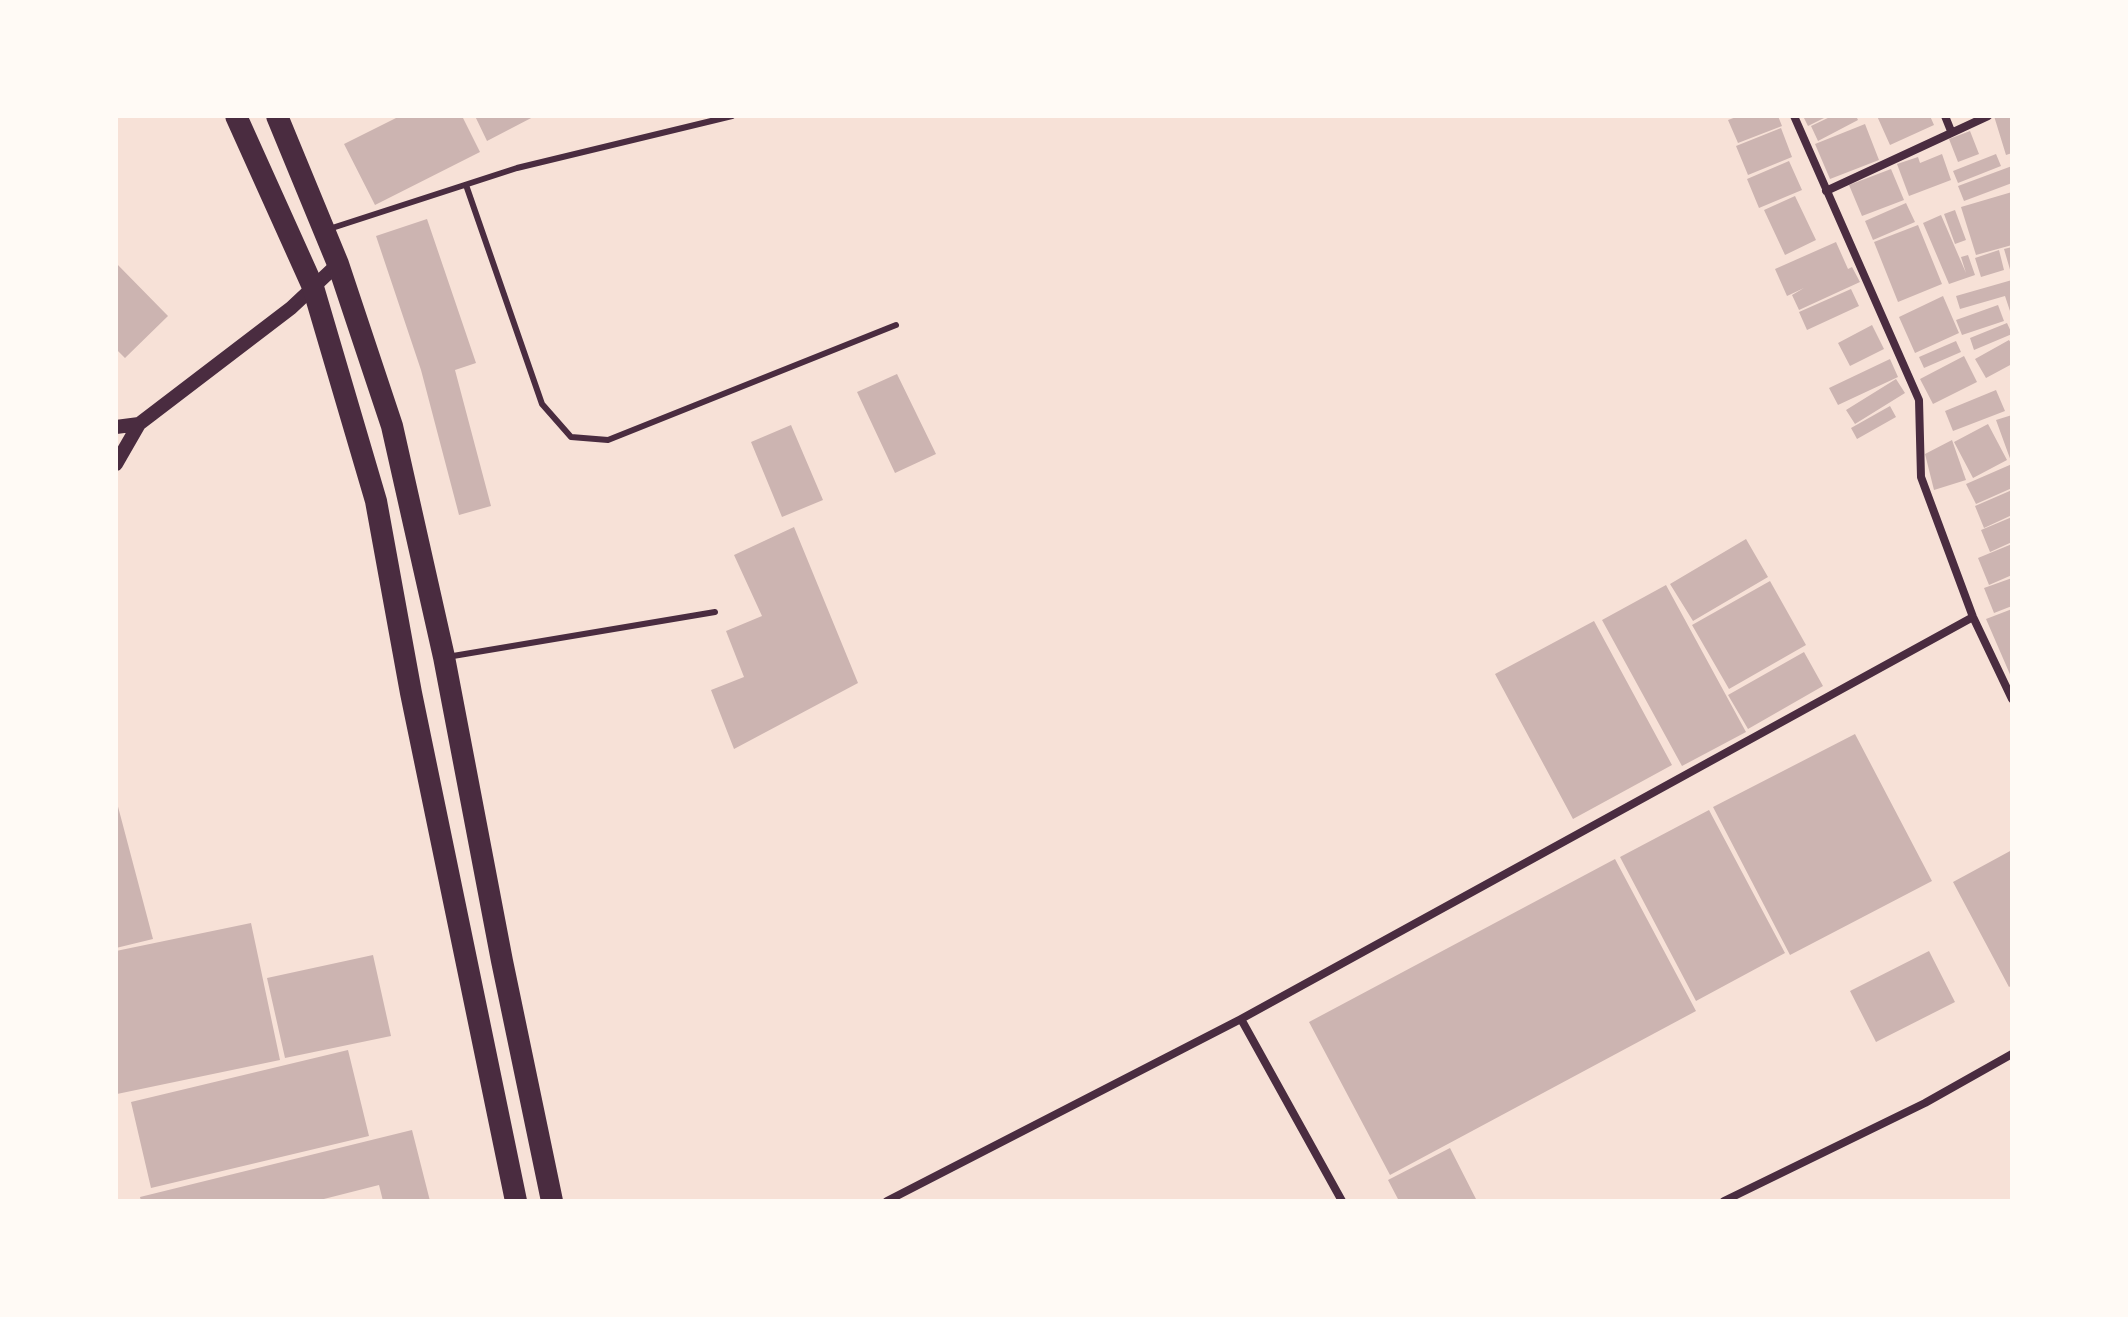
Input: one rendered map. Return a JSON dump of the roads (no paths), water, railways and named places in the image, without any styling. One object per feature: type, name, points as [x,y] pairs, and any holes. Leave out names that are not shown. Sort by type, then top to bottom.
[{"type":"highway","points":[[236,116],[313,287],[376,501],[411,693],[516,1201]]},
{"type":"highway","points":[[277,116],[326,230],[392,426],[444,657],[552,1201]]},
{"type":"street","points":[[1794,116],[1919,400],[1921,477],[1973,617],[2009,687],[2012,699]]},
{"type":"street","points":[[1945,116],[1951,131]]},
{"type":"street","points":[[1826,191],[1988,116]]},
{"type":"street","points":[[116,464],[139,424],[291,308],[338,264]]},
{"type":"street","points":[[116,427],[139,424]]},
{"type":"street","points":[[887,1201],[1241,1019],[1973,617]]},
{"type":"street","points":[[1241,1019],[1342,1201]]},
{"type":"street","points":[[1724,1201],[1925,1103],[2012,1054]]},
{"type":"lane","points":[[326,230],[517,168],[732,116]]},
{"type":"lane","points":[[466,185],[542,404],[571,437],[608,440],[896,325]]},
{"type":"lane","points":[[444,657],[715,612]]}]
